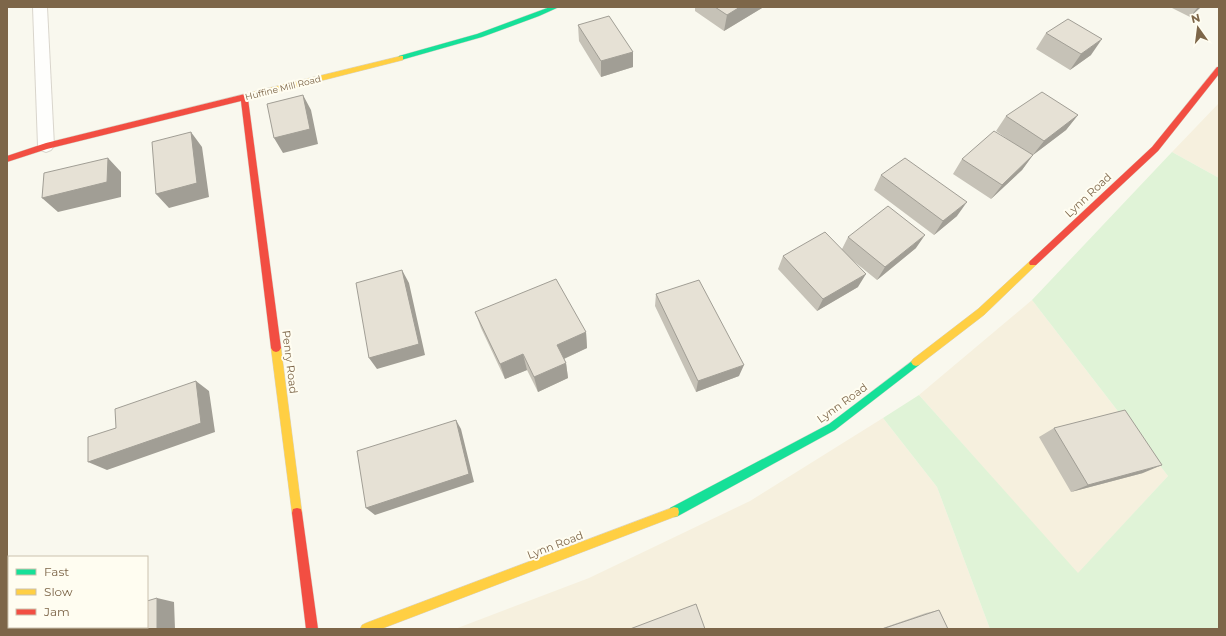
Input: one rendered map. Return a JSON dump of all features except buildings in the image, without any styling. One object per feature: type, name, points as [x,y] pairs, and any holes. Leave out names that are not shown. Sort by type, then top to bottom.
[{"type":"street","name":"Huffine Mill Road","points":[[7,159],[46,146],[442,48],[515,26],[556,7]]},
{"type":"street","name":"Lynn Road","points":[[366,629],[669,515],[832,426],[981,312],[1155,149],[1219,69]]},
{"type":"street","name":"Penry Road","points":[[244,97],[312,629]]},
{"type":"lane","points":[[40,7],[46,146]]},
{"type":"shaded area","points":[[1219,103],[1219,178],[1172,152]]},
{"type":"shaded area","points":[[1032,300],[1168,476],[1078,574],[919,395]]},
{"type":"shaded area","points":[[883,418],[937,487],[990,629],[455,629],[589,578],[750,501]]},
{"type":"green space","points":[[1172,152],[1219,178],[1219,629],[990,629],[937,487],[883,418],[919,395],[1078,573],[1168,476],[1032,300]]},
{"type":"traffic: fast","points":[[401,58],[480,36],[556,7]]},
{"type":"traffic: fast","points":[[674,512],[832,427],[916,362]]},
{"type":"traffic: slow","points":[[249,96],[401,58]]},
{"type":"traffic: slow","points":[[916,362],[981,312],[1033,263]]},
{"type":"traffic: slow","points":[[276,348],[297,513]]},
{"type":"traffic: slow","points":[[366,629],[674,512]]},
{"type":"traffic: jam","points":[[1033,263],[1155,149],[1219,69]]},
{"type":"traffic: jam","points":[[7,159],[46,146],[249,96]]},
{"type":"traffic: jam","points":[[244,97],[276,348]]},
{"type":"traffic: jam","points":[[297,513],[312,629]]}]
